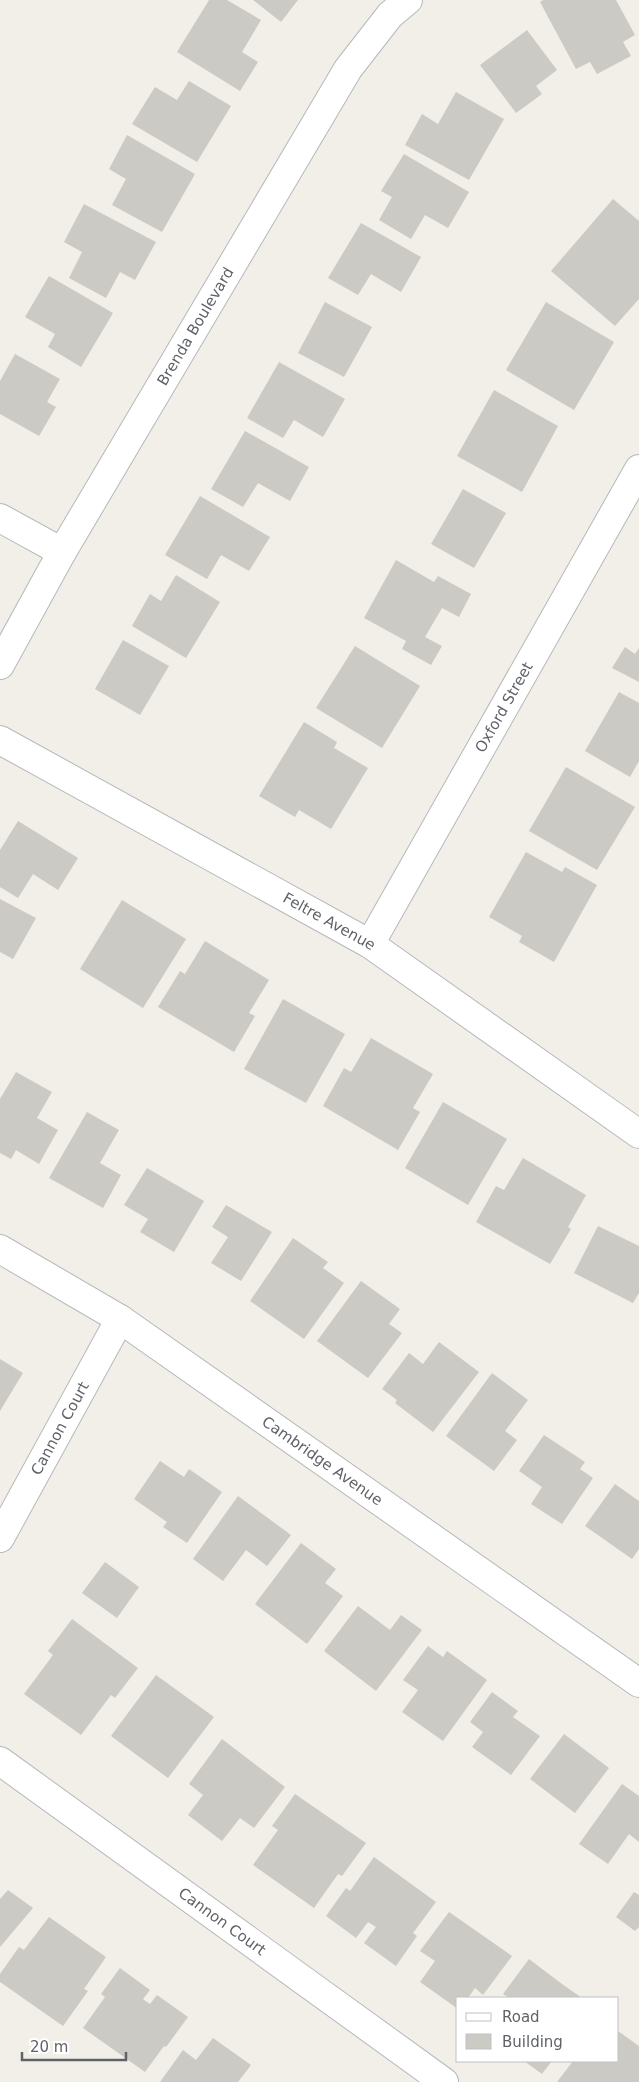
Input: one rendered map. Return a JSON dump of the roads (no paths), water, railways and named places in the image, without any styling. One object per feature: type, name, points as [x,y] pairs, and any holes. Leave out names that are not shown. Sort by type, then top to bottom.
[{"type":"street","name":"Brenda Boulevard","points":[[0,665],[62,552],[348,69],[390,15],[408,0]]},
{"type":"street","name":"Oxford Street","points":[[370,944],[639,469]]},
{"type":"street","points":[[0,518],[62,552]]},
{"type":"street","name":"Feltre Avenue","points":[[0,740],[370,944],[639,1134]]},
{"type":"street","name":"Cambridge Avenue","points":[[0,1249],[120,1319],[639,1682]]},
{"type":"street","name":"Cannon Court","points":[[0,1538],[120,1319]]},
{"type":"street","name":"Cannon Court","points":[[0,1761],[444,2082]]}]
